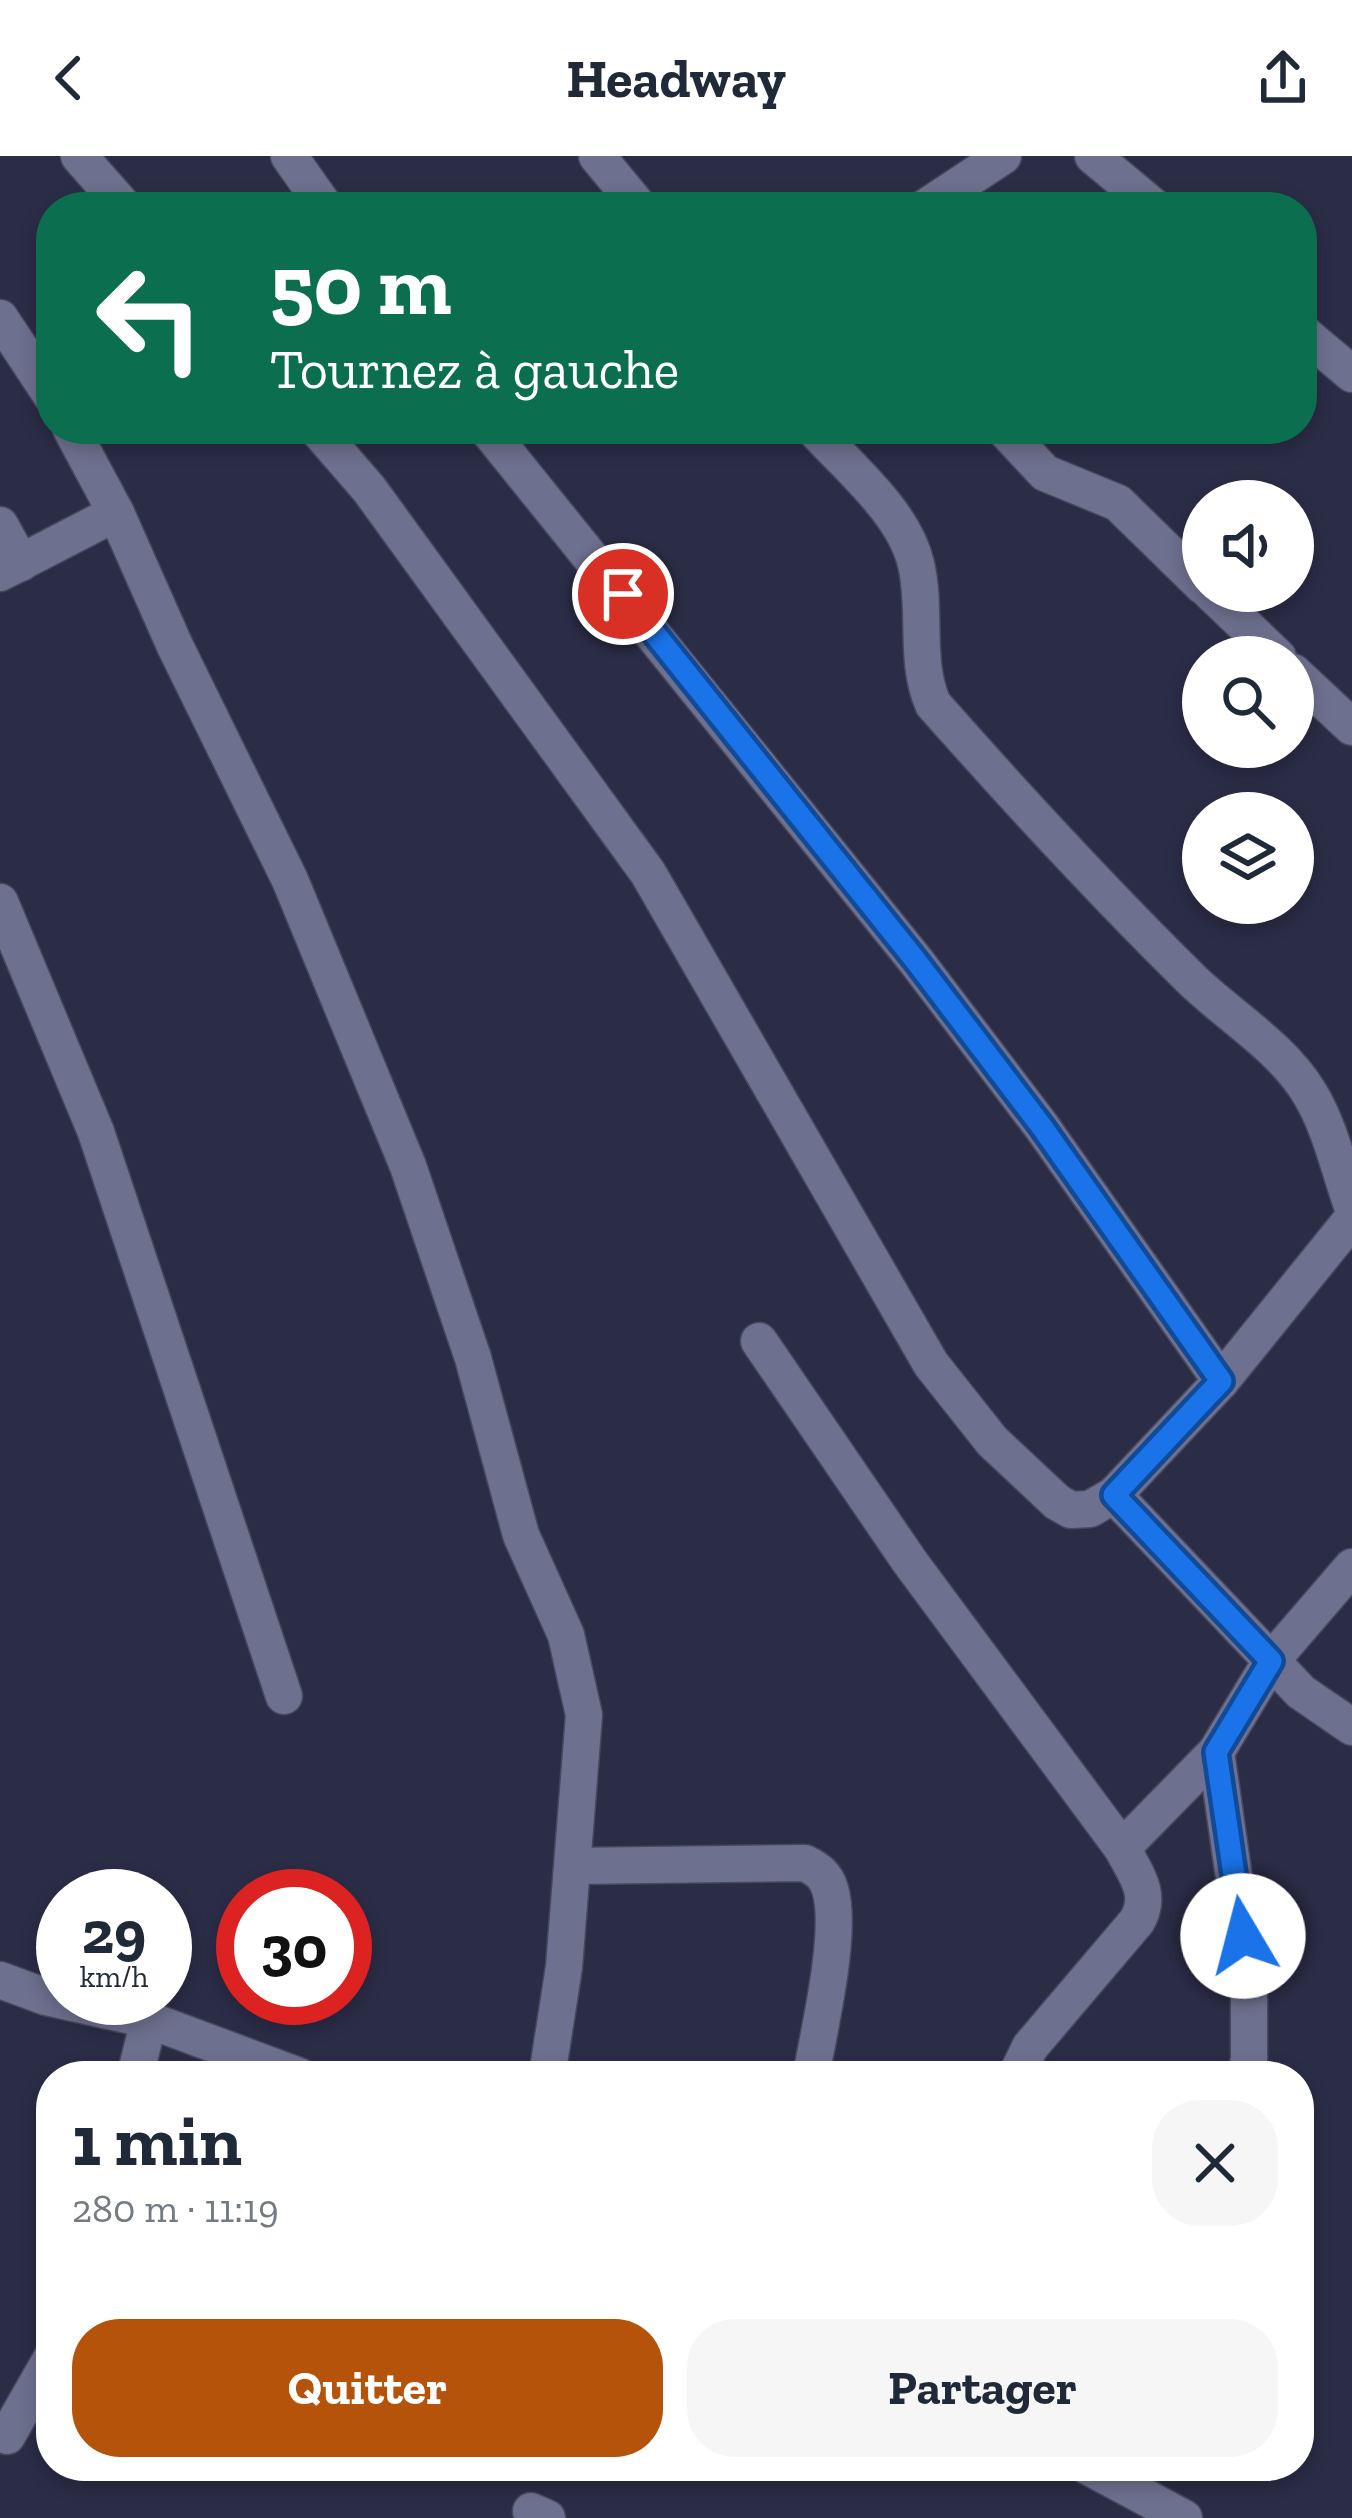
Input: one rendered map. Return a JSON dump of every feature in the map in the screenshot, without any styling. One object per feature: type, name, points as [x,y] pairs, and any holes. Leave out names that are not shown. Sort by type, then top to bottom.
[{"type":"street","points":[[80,156],[111,192]]},
{"type":"street","points":[[289,156],[314,192]]},
{"type":"street","points":[[598,156],[627,192]]},
{"type":"street","points":[[949,192],[1003,156]]},
{"type":"street","points":[[1093,156],[1136,192]]},
{"type":"street","points":[[0,318],[36,372]]},
{"type":"street","points":[[1317,345],[1352,374]]},
{"type":"street","points":[[79,444],[290,880],[408,1166],[448,1278],[521,1535],[566,1635],[577,1672],[584,1714],[564,1967],[549,2061]]},
{"type":"street","points":[[330,444],[369,489],[648,873],[931,1364],[992,1442],[1057,1502],[1071,1510],[1090,1509],[1114,1495],[1221,1381],[1352,1219]]},
{"type":"street","points":[[499,444],[916,961],[1042,1127],[1221,1381]]},
{"type":"street","points":[[828,444],[901,530],[916,562],[926,685],[933,704],[1024,807],[1195,982],[1301,1082],[1320,1115],[1352,1205]]},
{"type":"street","points":[[1018,444],[1045,473],[1118,502],[1182,565]]},
{"type":"street","points":[[0,526],[10,568],[116,513]]},
{"type":"street","points":[[1231,612],[1256,636]]},
{"type":"street","points":[[1314,692],[1352,727]]},
{"type":"street","points":[[0,902],[96,1132],[284,1696]]},
{"type":"street","points":[[759,1341],[910,1562],[1122,1848],[1144,1889],[1145,1909],[1023,2061]]},
{"type":"street","points":[[1114,1495],[1300,1692],[1352,1727]]},
{"type":"street","points":[[1122,1848],[1216,1752],[1271,1661],[1352,1567]]},
{"type":"street","points":[[1216,1752],[1249,1982],[1250,2061]]},
{"type":"street","points":[[573,1866],[805,1863],[820,1870],[830,1887],[834,1919],[813,2061]]},
{"type":"street","points":[[0,1980],[36,1993]]},
{"type":"street","points":[[138,2061],[147,2025]]},
{"type":"street","points":[[161,2025],[258,2061]]},
{"type":"street","points":[[7,2436],[36,2385]]},
{"type":"street","points":[[1115,2481],[1184,2518]]},
{"type":"route","points":[[623,594],[916,961],[1042,1127],[1221,1381],[1114,1495],[1271,1661],[1216,1752],[1243,1936]]}]
